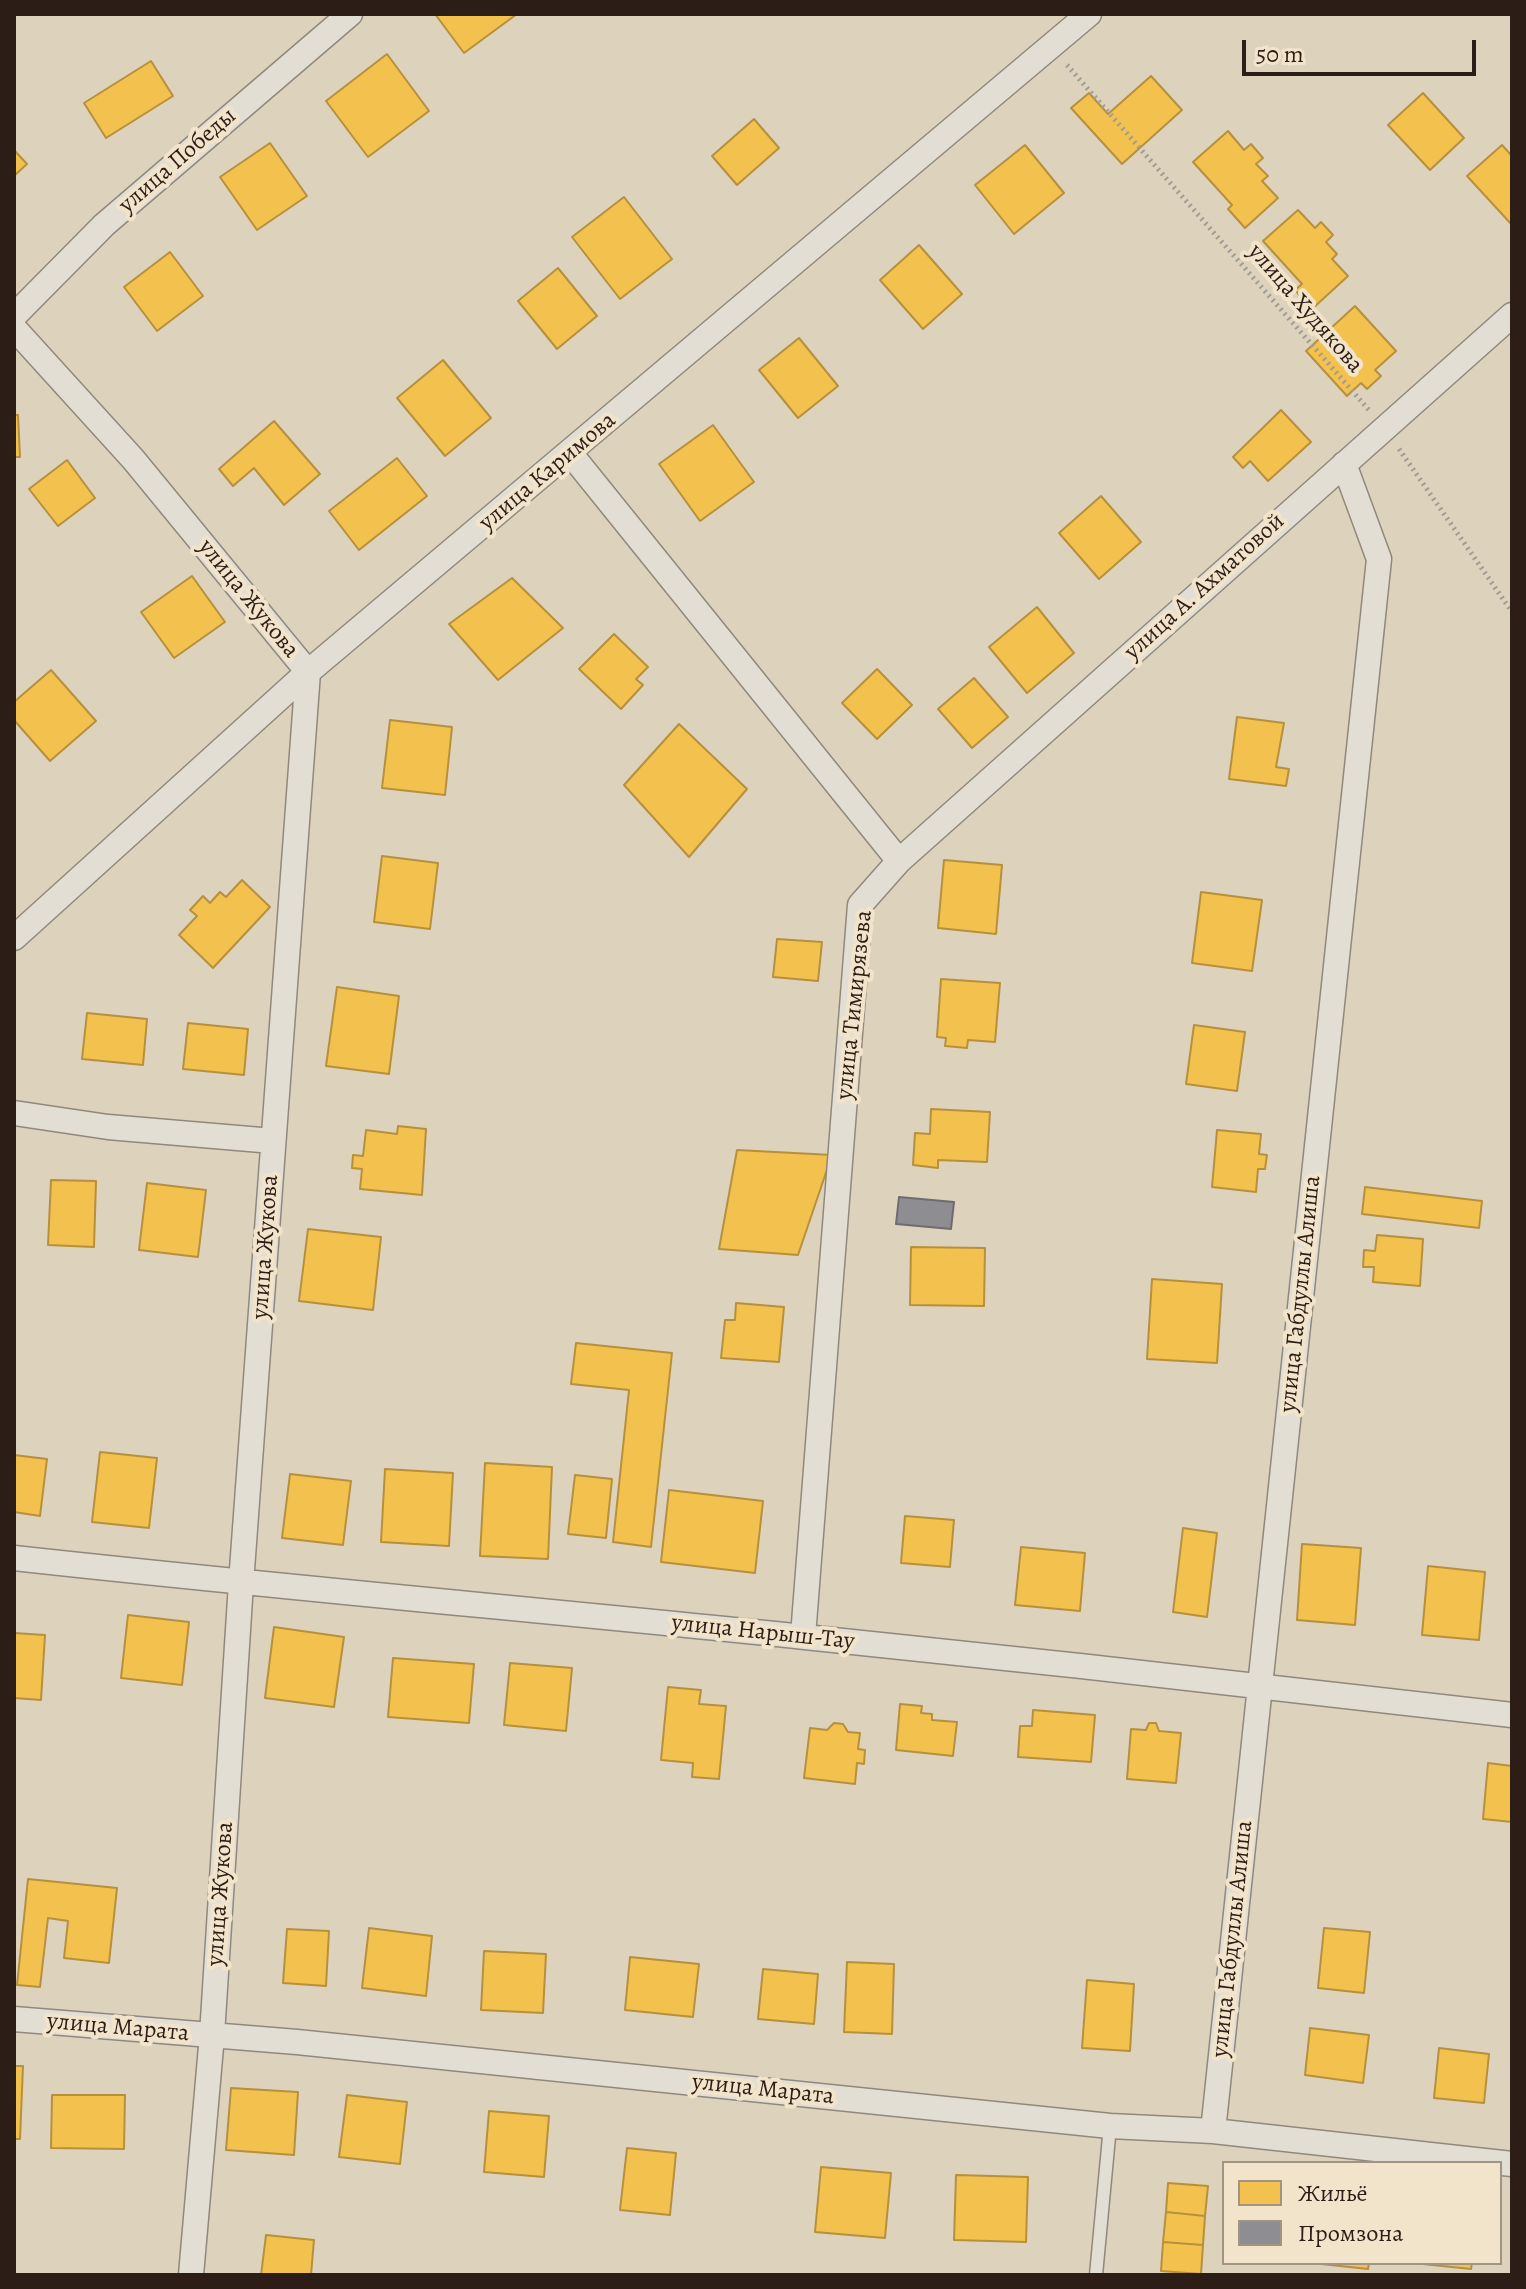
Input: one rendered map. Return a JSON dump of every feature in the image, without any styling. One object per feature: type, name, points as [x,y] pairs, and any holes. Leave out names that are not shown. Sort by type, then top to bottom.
[{"type":"street","name":"улица Победы","points":[[14,316],[104,225],[350,14]]},
{"type":"street","name":"улица Каримова","points":[[14,938],[308,672],[1089,14]]},
{"type":"street","name":"улица А. Ахматовой","points":[[899,861],[1512,315]]},
{"type":"street","name":"улица Жукова","points":[[14,328],[133,459],[308,672],[241,1583],[212,2035],[191,2275]]},
{"type":"street","points":[[570,453],[899,861]]},
{"type":"street","name":"улица Габдуллы Алиша","points":[[1213,2131],[1379,559],[1344,464]]},
{"type":"street","name":"улица Тимирязева","points":[[803,1636],[860,905],[899,861]]},
{"type":"street","points":[[14,1113],[108,1127],[273,1141]]},
{"type":"street","name":"улица Нарыш-Тау","points":[[14,1558],[241,1583],[803,1636],[1512,1715]]},
{"type":"street","name":"улица Марата","points":[[14,2019],[212,2035],[1110,2126],[1213,2131],[1485,2161]]},
{"type":"lane","points":[[1096,2275],[1110,2126]]},
{"type":"path","name":"улица Худякова","points":[[1051,46],[1384,428],[1512,612]]},
{"type":"building: Жильё","points":[[435,14],[517,14],[464,53]]},
{"type":"building: Жильё","points":[[387,54],[429,111],[368,157],[326,101]]},
{"type":"building: Жильё","points":[[151,61],[173,96],[106,138],[84,103]]},
{"type":"building: Жильё","points":[[1151,76],[1182,110],[1122,164],[1071,108],[1089,93],[1108,114]]},
{"type":"building: Жильё","points":[[1423,93],[1464,138],[1430,170],[1388,125]]},
{"type":"building: Жильё","points":[[754,119],[779,148],[737,185],[712,156]]},
{"type":"building: Жильё","points":[[1228,131],[1244,150],[1251,144],[1263,158],[1256,164],[1268,176],[1262,181],[1278,198],[1245,228],[1228,209],[1232,205],[1193,162]]},
{"type":"building: Жильё","points":[[270,143],[307,196],[257,230],[220,177]]},
{"type":"building: Жильё","points":[[1025,145],[1064,193],[1014,234],[975,185]]},
{"type":"building: Жильё","points":[[1502,145],[1512,156],[1512,225],[1467,176]]},
{"type":"building: Жильё","points":[[14,150],[27,164],[14,176]]},
{"type":"building: Жильё","points":[[624,197],[672,259],[620,299],[572,237]]},
{"type":"building: Жильё","points":[[1298,210],[1315,228],[1321,222],[1333,235],[1326,242],[1337,254],[1332,259],[1348,276],[1312,309],[1295,290],[1302,284],[1263,241]]},
{"type":"building: Жильё","points":[[919,245],[962,294],[923,329],[880,280]]},
{"type":"building: Жильё","points":[[170,252],[203,296],[157,331],[124,287]]},
{"type":"building: Жильё","points":[[558,268],[597,316],[557,349],[518,301]]},
{"type":"building: Жильё","points":[[1355,306],[1396,351],[1375,370],[1381,376],[1367,389],[1361,383],[1347,396],[1306,351]]},
{"type":"building: Жильё","points":[[799,338],[838,386],[798,418],[759,370]]},
{"type":"building: Жильё","points":[[443,360],[491,418],[445,456],[397,398]]},
{"type":"building: Жильё","points":[[1281,410],[1311,442],[1268,481],[1250,461],[1243,468],[1233,457]]},
{"type":"building: Жильё","points":[[14,415],[18,415],[20,457],[14,457]]},
{"type":"building: Жильё","points":[[274,421],[320,474],[284,505],[254,468],[233,486],[219,469]]},
{"type":"building: Жильё","points":[[713,425],[754,482],[700,521],[659,464]]},
{"type":"building: Жильё","points":[[397,458],[427,496],[359,550],[329,511]]},
{"type":"building: Жильё","points":[[67,460],[95,498],[58,526],[29,489]]},
{"type":"building: Жильё","points":[[1101,496],[1141,542],[1099,579],[1059,533]]},
{"type":"building: Жильё","points":[[192,576],[225,622],[174,658],[141,612]]},
{"type":"building: Жильё","points":[[512,578],[563,628],[498,680],[449,624]]},
{"type":"building: Жильё","points":[[1037,607],[1074,653],[1027,693],[989,647]]},
{"type":"building: Жильё","points":[[614,634],[648,667],[636,679],[643,685],[621,709],[579,669]]},
{"type":"building: Жильё","points":[[877,669],[912,705],[877,739],[842,703]]},
{"type":"building: Жильё","points":[[51,670],[96,721],[50,761],[14,720],[14,702]]},
{"type":"building: Жильё","points":[[974,678],[1008,717],[972,748],[938,709]]},
{"type":"building: Жильё","points":[[1237,717],[1284,723],[1276,767],[1289,769],[1286,786],[1229,779]]},
{"type":"building: Жильё","points":[[390,720],[452,727],[445,795],[382,788]]},
{"type":"building: Жильё","points":[[679,724],[747,789],[689,857],[624,785]]},
{"type":"building: Жильё","points":[[382,856],[438,863],[430,929],[374,922]]},
{"type":"building: Жильё","points":[[944,860],[1002,865],[996,934],[938,928]]},
{"type":"building: Жильё","points":[[242,880],[270,907],[213,968],[179,935],[197,916],[190,910],[203,896],[210,903],[220,892],[226,897]]},
{"type":"building: Жильё","points":[[1201,892],[1262,900],[1252,971],[1192,963]]},
{"type":"building: Жильё","points":[[777,939],[822,942],[818,981],[773,977]]},
{"type":"building: Жильё","points":[[941,979],[1000,983],[995,1042],[968,1040],[967,1048],[945,1046],[946,1038],[937,1037]]},
{"type":"building: Жильё","points":[[337,987],[399,996],[389,1074],[326,1066]]},
{"type":"building: Жильё","points":[[87,1013],[147,1019],[143,1065],[82,1059]]},
{"type":"building: Жильё","points":[[188,1023],[248,1029],[244,1075],[183,1069]]},
{"type":"building: Жильё","points":[[1194,1025],[1245,1032],[1237,1091],[1186,1084]]},
{"type":"building: Жильё","points":[[931,1109],[990,1112],[987,1162],[938,1160],[938,1168],[913,1165],[915,1133],[930,1134]]},
{"type":"building: Жильё","points":[[398,1126],[426,1129],[422,1195],[360,1189],[362,1169],[352,1168],[353,1155],[363,1156],[366,1130],[397,1134]]},
{"type":"building: Жильё","points":[[1217,1130],[1261,1134],[1259,1154],[1267,1155],[1265,1169],[1258,1169],[1256,1192],[1212,1187]]},
{"type":"building: Жильё","points":[[737,1150],[832,1155],[798,1255],[719,1249]]},
{"type":"building: Жильё","points":[[51,1180],[96,1181],[94,1247],[48,1245]]},
{"type":"building: Жильё","points":[[147,1183],[206,1190],[198,1257],[139,1250]]},
{"type":"building: Жильё","points":[[1365,1187],[1482,1201],[1479,1228],[1362,1214]]},
{"type":"building: Жильё","points":[[308,1229],[381,1237],[373,1310],[299,1301]]},
{"type":"building: Жильё","points":[[1377,1235],[1423,1239],[1420,1286],[1373,1282],[1374,1267],[1363,1267],[1364,1250],[1375,1251]]},
{"type":"building: Жильё","points":[[911,1247],[985,1248],[984,1306],[910,1305]]},
{"type":"building: Жильё","points":[[1152,1279],[1222,1284],[1217,1363],[1147,1359]]},
{"type":"building: Жильё","points":[[736,1303],[784,1307],[779,1362],[721,1358],[725,1320],[735,1320]]},
{"type":"building: Жильё","points":[[576,1343],[672,1353],[651,1547],[613,1542],[629,1390],[571,1384]]},
{"type":"building: Жильё","points":[[100,1452],[157,1458],[149,1528],[92,1522]]},
{"type":"building: Жильё","points":[[14,1455],[47,1459],[40,1516],[14,1512]]},
{"type":"building: Жильё","points":[[485,1463],[552,1467],[548,1559],[480,1556]]},
{"type":"building: Жильё","points":[[385,1469],[453,1473],[449,1546],[381,1542]]},
{"type":"building: Жильё","points":[[290,1474],[351,1481],[343,1545],[282,1538]]},
{"type":"building: Жильё","points":[[575,1475],[612,1479],[606,1538],[568,1534]]},
{"type":"building: Жильё","points":[[669,1490],[763,1501],[755,1573],[661,1562]]},
{"type":"building: Жильё","points":[[905,1516],[954,1520],[950,1567],[901,1563]]},
{"type":"building: Жильё","points":[[1183,1528],[1217,1533],[1207,1617],[1173,1612]]},
{"type":"building: Жильё","points":[[1302,1544],[1361,1548],[1355,1625],[1297,1620]]},
{"type":"building: Жильё","points":[[1021,1547],[1085,1553],[1080,1611],[1015,1605]]},
{"type":"building: Жильё","points":[[1428,1566],[1485,1572],[1479,1640],[1422,1635]]},
{"type":"building: Жильё","points":[[128,1615],[189,1622],[182,1685],[121,1678]]},
{"type":"building: Жильё","points":[[274,1627],[344,1637],[334,1707],[265,1698]]},
{"type":"building: Жильё","points":[[14,1633],[45,1635],[41,1700],[14,1698]]},
{"type":"building: Жильё","points":[[393,1658],[474,1664],[469,1723],[388,1717]]},
{"type":"building: Жильё","points":[[510,1663],[572,1668],[566,1731],[504,1725]]},
{"type":"building: Жильё","points":[[668,1687],[701,1690],[699,1704],[726,1706],[719,1779],[692,1777],[693,1763],[661,1760]]},
{"type":"building: Жильё","points":[[900,1704],[922,1706],[921,1713],[932,1714],[932,1720],[957,1722],[953,1756],[896,1750]]},
{"type":"building: Жильё","points":[[1033,1710],[1095,1715],[1091,1762],[1018,1757],[1020,1726],[1032,1726]]},
{"type":"building: Жильё","points":[[834,1723],[843,1724],[848,1732],[860,1733],[858,1749],[865,1750],[864,1764],[857,1763],[855,1784],[804,1778],[810,1728],[827,1730]]},
{"type":"building: Жильё","points":[[1149,1723],[1156,1723],[1159,1731],[1181,1733],[1176,1783],[1127,1779],[1131,1729],[1146,1730]]},
{"type":"building: Жильё","points":[[1488,1763],[1512,1766],[1512,1822],[1483,1819]]},
{"type":"building: Жильё","points":[[28,1879],[117,1888],[109,1963],[64,1958],[68,1921],[48,1918],[40,1987],[17,1985]]},
{"type":"building: Жильё","points":[[369,1928],[432,1936],[426,1996],[362,1988]]},
{"type":"building: Жильё","points":[[1324,1928],[1370,1932],[1364,1993],[1318,1988]]},
{"type":"building: Жильё","points":[[287,1929],[329,1931],[326,1986],[283,1983]]},
{"type":"building: Жильё","points":[[484,1951],[546,1954],[543,2013],[481,2010]]},
{"type":"building: Жильё","points":[[630,1957],[699,1964],[693,2017],[625,2010]]},
{"type":"building: Жильё","points":[[847,1962],[894,1964],[892,2034],[844,2032]]},
{"type":"building: Жильё","points":[[763,1969],[818,1974],[814,2024],[758,2019]]},
{"type":"building: Жильё","points":[[1087,1980],[1134,1984],[1130,2051],[1082,2048]]},
{"type":"building: Жильё","points":[[1310,2028],[1369,2035],[1363,2083],[1305,2075]]},
{"type":"building: Жильё","points":[[1439,2048],[1489,2054],[1484,2103],[1434,2098]]},
{"type":"building: Жильё","points":[[14,2066],[23,2066],[20,2139],[14,2139]]},
{"type":"building: Жильё","points":[[231,2088],[298,2092],[294,2155],[226,2150]]},
{"type":"building: Жильё","points":[[52,2095],[125,2095],[124,2149],[51,2148]]},
{"type":"building: Жильё","points":[[347,2095],[407,2102],[400,2164],[339,2157]]},
{"type":"building: Жильё","points":[[489,2111],[549,2116],[544,2177],[484,2172]]},
{"type":"building: Жильё","points":[[627,2148],[676,2153],[670,2215],[620,2210]]},
{"type":"building: Жильё","points":[[821,2167],[891,2173],[885,2238],[815,2232]]},
{"type":"building: Жильё","points":[[956,2175],[1028,2177],[1026,2242],[954,2240]]},
{"type":"building: Жильё","points":[[1168,2183],[1208,2186],[1205,2216],[1166,2212]]},
{"type":"building: Жильё","points":[[1166,2212],[1205,2216],[1203,2245],[1163,2242]]},
{"type":"building: Жильё","points":[[266,2235],[314,2240],[311,2275],[261,2275]]},
{"type":"building: Жильё","points":[[1163,2242],[1203,2245],[1201,2274],[1161,2271]]},
{"type":"building: Жильё","points":[[1331,2265],[1369,2265],[1368,2269]]},
{"type":"building: Жильё","points":[[1432,2265],[1472,2265],[1471,2269]]},
{"type":"building: Промзона","points":[[899,1197],[954,1202],[951,1229],[896,1224]]}]
